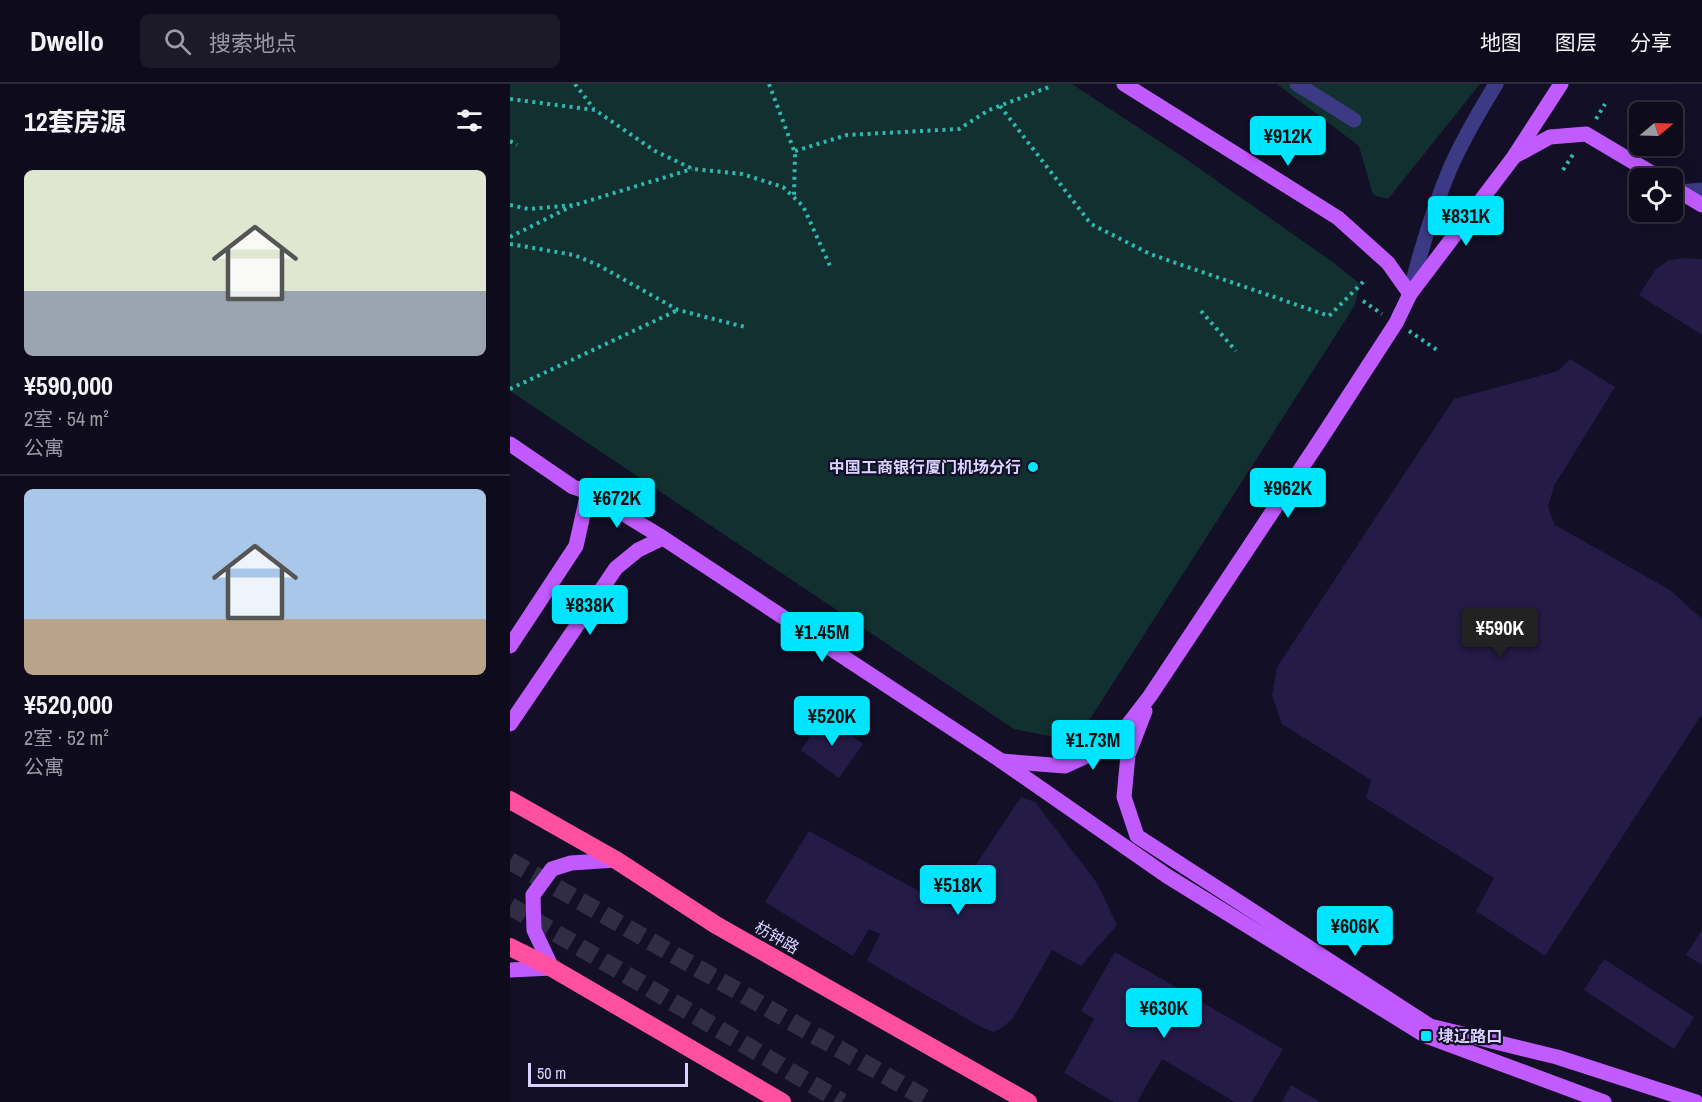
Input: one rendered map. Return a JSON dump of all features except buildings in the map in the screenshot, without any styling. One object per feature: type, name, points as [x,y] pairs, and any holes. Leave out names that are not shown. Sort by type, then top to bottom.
[{"type":"highway","name":"枋钟路","points":[[510,800],[616,860],[716,925],[1028,1102]]},
{"type":"highway","points":[[510,947],[552,968],[782,1102]]},
{"type":"main road","points":[[1124,84],[1338,218],[1388,263],[1410,294]]},
{"type":"main road","points":[[999,760],[1065,766],[1113,744],[1150,696],[1390,332],[1410,294],[1513,158],[1561,84]]},
{"type":"main road","points":[[1513,158],[1550,137],[1586,134],[1643,168]]},
{"type":"main road","points":[[1683,193],[1702,205]]},
{"type":"main road","points":[[510,444],[573,487],[588,492],[663,537],[999,760],[1167,876],[1426,1036],[1604,1102]]},
{"type":"main road","points":[[510,646],[576,546],[588,492]]},
{"type":"main road","points":[[510,724],[616,568],[638,550],[663,537]]},
{"type":"main road","points":[[1150,696],[1128,755],[1124,797],[1137,836],[1430,1026],[1557,1057],[1695,1102]]},
{"type":"main road","points":[[510,970],[552,968],[534,930],[533,895],[552,869],[571,863],[616,860]]},
{"type":"lane","points":[[1297,84],[1354,120]]},
{"type":"lane","points":[[1410,294],[1420,249],[1452,166],[1496,84]]},
{"type":"lane","points":[[1683,189],[1702,190]]},
{"type":"path","points":[[574,84],[595,110],[655,151],[693,169],[742,174],[783,187],[803,206],[831,268]]},
{"type":"path","points":[[769,84],[795,151],[794,197]]},
{"type":"path","points":[[795,151],[847,135],[959,129],[989,110],[1052,84]]},
{"type":"path","points":[[510,99],[595,110]]},
{"type":"path","points":[[999,106],[1091,224],[1150,254],[1329,316],[1365,280]]},
{"type":"path","points":[[510,141],[518,145]]},
{"type":"path","points":[[510,237],[575,205],[693,169]]},
{"type":"path","points":[[510,205],[528,209],[575,205]]},
{"type":"path","points":[[510,244],[574,255],[678,310],[745,327]]},
{"type":"path","points":[[510,389],[678,310]]},
{"type":"path","points":[[1202,311],[1236,351]]},
{"type":"green space","points":[[510,84],[1072,84],[1183,157],[1334,263],[1360,284],[1355,305],[1092,716],[1082,727],[1060,738],[1014,729],[510,391]]},
{"type":"green space","points":[[1277,84],[1480,84],[1388,199],[1373,195],[1359,146]]},
{"type":"tunnel","points":[[510,861],[932,1102]]},
{"type":"tunnel","points":[[510,906],[842,1102]]},
{"type":"place","name":"中国工商银行厦门机场分行","points":[[1033,467]]},
{"type":"place","name":"埭辽路口","points":[[1426,1036]]}]
